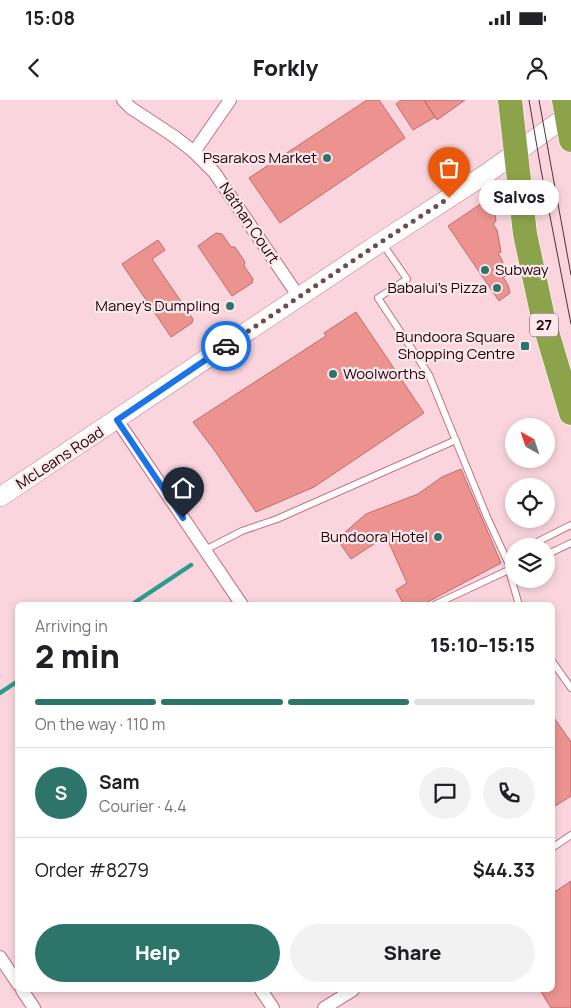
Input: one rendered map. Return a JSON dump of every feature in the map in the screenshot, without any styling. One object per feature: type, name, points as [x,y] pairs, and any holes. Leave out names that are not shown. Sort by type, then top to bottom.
[{"type":"highway","name":"27","points":[[510,100],[525,234],[544,322],[571,414]]},
{"type":"highway","points":[[567,110],[571,140]]},
{"type":"street","name":"Nathan Court","points":[[122,100],[194,152],[224,186],[299,297]]},
{"type":"street","points":[[194,152],[230,100]]},
{"type":"street","name":"McLeans Road","points":[[0,497],[486,174],[515,153],[567,110]]},
{"type":"street","points":[[117,420],[240,602]]},
{"type":"street","points":[[0,958],[15,980]]},
{"type":"street","points":[[23,992],[34,1008]]},
{"type":"street","points":[[262,992],[273,1008]]},
{"type":"street","points":[[324,1008],[350,992]]},
{"type":"lane","points":[[381,242],[407,278],[378,298],[429,375],[487,517],[505,554]]},
{"type":"lane","points":[[205,550],[242,531],[277,519],[456,440]]},
{"type":"lane","points":[[545,538],[571,525]]},
{"type":"lane","points":[[555,550],[571,543]]},
{"type":"lane","points":[[440,602],[505,571]]},
{"type":"lane","points":[[514,588],[518,602]]},
{"type":"lane","points":[[555,665],[571,688]]},
{"type":"lane","points":[[555,846],[571,835]]},
{"type":"building","name":"Psarakos Market","points":[[367,100],[379,100],[405,138],[280,223],[249,178]]},
{"type":"building","points":[[401,100],[424,100],[435,117],[413,130],[396,104]]},
{"type":"building","points":[[424,100],[465,100],[437,120]]},
{"type":"building","points":[[482,203],[494,209],[496,221],[493,224],[497,230],[501,252],[498,253],[506,276],[503,277],[510,293],[499,301],[448,226]]},
{"type":"building","points":[[216,233],[222,234],[231,247],[235,247],[253,279],[252,283],[232,296],[198,246]]},
{"type":"building","points":[[158,240],[165,250],[152,259],[193,319],[192,323],[171,337],[122,264]]},
{"type":"building","name":"Woolworths","points":[[356,312],[424,413],[314,487],[256,512],[193,422],[326,336],[324,333]]},
{"type":"building","name":"Bundoora Hotel","points":[[461,469],[501,563],[428,602],[402,602],[396,590],[407,583],[386,536],[351,559],[337,539],[366,514],[418,494],[442,477]]},
{"type":"building","points":[[555,719],[571,742],[571,796],[555,806]]},
{"type":"building","points":[[571,881],[571,1008],[551,1008],[541,992],[555,992],[556,891]]},
{"type":"waterway","points":[[136,602],[191,565]]},
{"type":"waterway","points":[[0,693],[15,683]]},
{"type":"tram line","points":[[529,100],[571,324]]},
{"type":"tram line","points":[[539,100],[571,275]]},
{"type":"way so far","points":[[226,346],[449,198]]},
{"type":"place","name":"Psarakos Market","points":[[327,158]]},
{"type":"place","name":"Salvos","points":[[449,198]]},
{"type":"place","name":"Subway","points":[[485,270]]},
{"type":"place","name":"Babalui’s Pizza","points":[[497,288]]},
{"type":"place","name":"Maney's Dumpling","points":[[230,306]]},
{"type":"place","name":"Bundoora Square Shopping Centre","points":[[525,346]]},
{"type":"place","name":"Woolworths","points":[[333,374]]},
{"type":"place","name":"Bundoora Hotel","points":[[438,537]]},
{"type":"route","points":[[183,518],[117,420],[226,346]]}]
